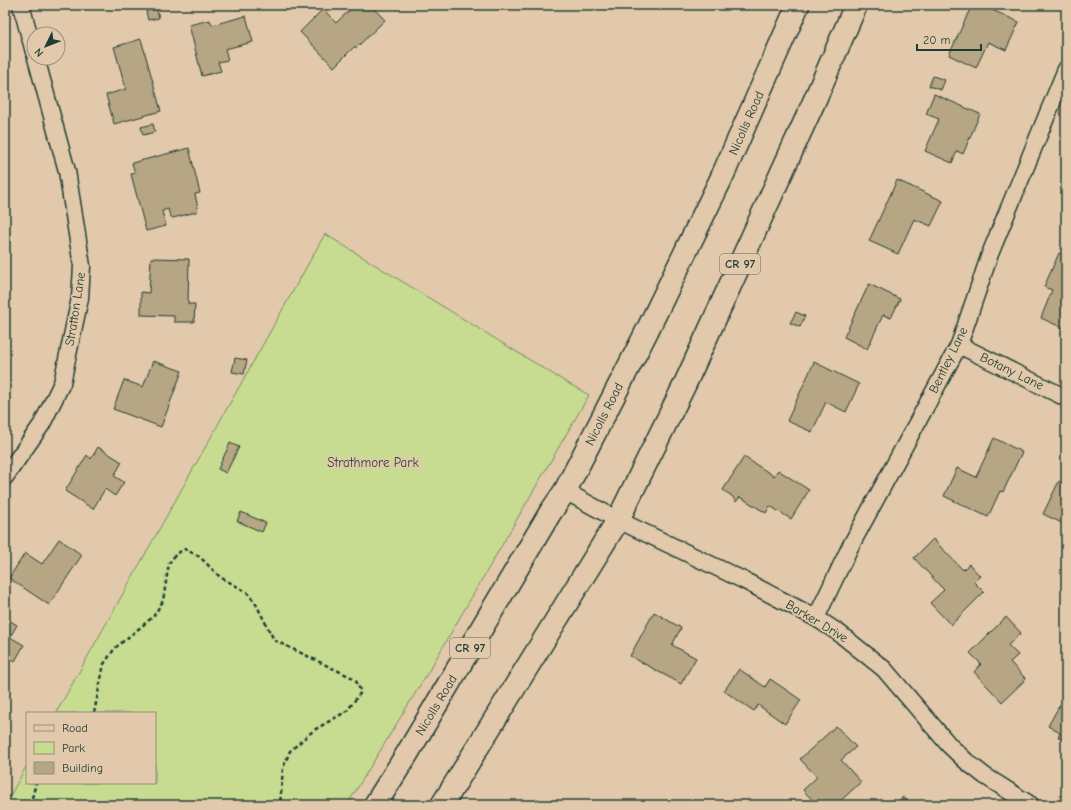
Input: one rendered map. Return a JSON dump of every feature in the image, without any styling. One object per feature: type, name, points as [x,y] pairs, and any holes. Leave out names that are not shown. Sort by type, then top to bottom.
[{"type":"highway","name":"Nicolls Road","points":[[375,805],[407,754],[550,513],[565,491],[645,335],[717,186],[798,5]]},
{"type":"highway","name":"CR 97","points":[[442,805],[618,520],[685,384],[813,104],[856,5]]},
{"type":"highway","points":[[456,805],[474,755]]},
{"type":"street","points":[[23,6],[28,26]]},
{"type":"street","name":"Stratton Lane","points":[[5,477],[42,424],[62,383],[80,298],[82,279],[82,266],[67,171],[38,66]]},
{"type":"street","name":"Bentley Lane","points":[[816,618],[850,547],[959,345],[990,254],[1066,70]]},
{"type":"street","name":"Botany Lane","points":[[959,345],[1066,398]]},
{"type":"street","name":"Barker Drive","points":[[565,491],[618,520],[743,580],[816,618],[839,633],[884,669],[949,745],[967,762],[985,776],[1031,805]]},
{"type":"path","points":[[94,712],[104,664],[115,648],[153,617],[163,601],[169,563],[176,554],[185,549],[200,557],[220,577],[247,592],[256,604],[274,640],[355,679],[361,692],[347,711],[314,730],[290,751],[283,768],[280,805]]},
{"type":"path","points":[[33,805],[32,798],[36,784]]},
{"type":"green space","name":"Strathmore Park","points":[[325,234],[589,395],[430,669],[347,805],[5,805],[26,767],[26,784],[156,784],[156,712],[57,712]]},
{"type":"building","points":[[355,5],[370,5],[385,20],[356,48],[355,46],[334,67],[300,32],[323,9],[336,23]]},
{"type":"building","points":[[972,5],[981,5],[1019,22],[1006,50],[988,42],[976,68],[949,55]]},
{"type":"building","points":[[157,9],[159,18],[148,20],[146,11]]},
{"type":"building","points":[[246,16],[253,42],[225,49],[228,60],[218,62],[221,71],[202,76],[189,25],[210,20],[212,25]]},
{"type":"building","points":[[141,39],[161,111],[114,124],[106,95],[126,89],[114,47]]},
{"type":"building","points":[[933,76],[945,80],[941,90],[929,86]]},
{"type":"building","points":[[934,94],[980,114],[963,154],[957,151],[952,163],[925,151],[939,119],[926,114]]},
{"type":"building","points":[[153,124],[155,132],[143,135],[141,127]]},
{"type":"building","points":[[189,148],[200,193],[195,194],[198,208],[196,212],[173,218],[170,216],[168,209],[162,211],[166,226],[146,231],[131,174],[135,173],[132,163]]},
{"type":"building","points":[[897,180],[943,201],[931,226],[914,219],[898,254],[869,241]]},
{"type":"building","points":[[6,207],[7,230],[5,230]]},
{"type":"building","points":[[1059,253],[1066,256],[1066,322],[1063,328],[1041,318],[1052,290],[1044,287]]},
{"type":"building","points":[[151,258],[189,259],[188,304],[195,304],[194,322],[174,322],[174,316],[141,315],[141,292],[149,293]]},
{"type":"building","points":[[869,284],[900,299],[891,318],[883,315],[867,349],[844,337]]},
{"type":"building","points":[[796,312],[805,316],[800,327],[790,323]]},
{"type":"building","points":[[235,358],[247,360],[244,374],[232,372]]},
{"type":"building","points":[[153,361],[182,371],[161,427],[113,409],[124,380],[143,387]]},
{"type":"building","points":[[814,362],[859,384],[846,412],[826,402],[812,432],[787,421]]},
{"type":"building","points":[[994,438],[1022,452],[1003,492],[1000,491],[988,517],[944,496],[957,468],[976,477]]},
{"type":"building","points":[[230,443],[239,447],[226,473],[218,469]]},
{"type":"building","points":[[98,447],[122,462],[114,476],[124,482],[115,496],[105,489],[93,509],[65,491],[87,455],[91,459]]},
{"type":"building","points":[[744,457],[774,476],[778,470],[809,490],[791,519],[770,506],[766,513],[740,497],[736,502],[732,496],[723,490]]},
{"type":"building","points":[[1059,481],[1066,486],[1066,525],[1043,514]]},
{"type":"building","points":[[241,512],[266,523],[262,532],[237,521]]},
{"type":"building","points":[[59,539],[82,555],[49,605],[9,578],[25,553],[42,564]]},
{"type":"building","points":[[933,539],[963,570],[969,564],[980,576],[974,582],[984,592],[951,625],[930,603],[944,590],[914,558]]},
{"type":"building","points":[[654,612],[681,628],[672,645],[696,658],[681,684],[630,656]]},
{"type":"building","points":[[1006,617],[1021,633],[1008,645],[1018,655],[1010,662],[1026,679],[1002,702],[974,672],[981,664],[970,653]]},
{"type":"building","points":[[5,618],[17,625],[10,637],[24,645],[15,661],[5,656]]},
{"type":"building","points":[[739,669],[765,687],[770,679],[801,700],[785,724],[758,705],[754,711],[724,691]]},
{"type":"building","points":[[1061,703],[1066,706],[1066,742],[1058,737],[1060,733],[1048,726]]},
{"type":"building","points":[[836,726],[856,747],[841,760],[861,782],[836,805],[817,805],[803,790],[817,777],[800,759]]},
{"type":"building","points":[[903,797],[910,805],[894,805]]}]
